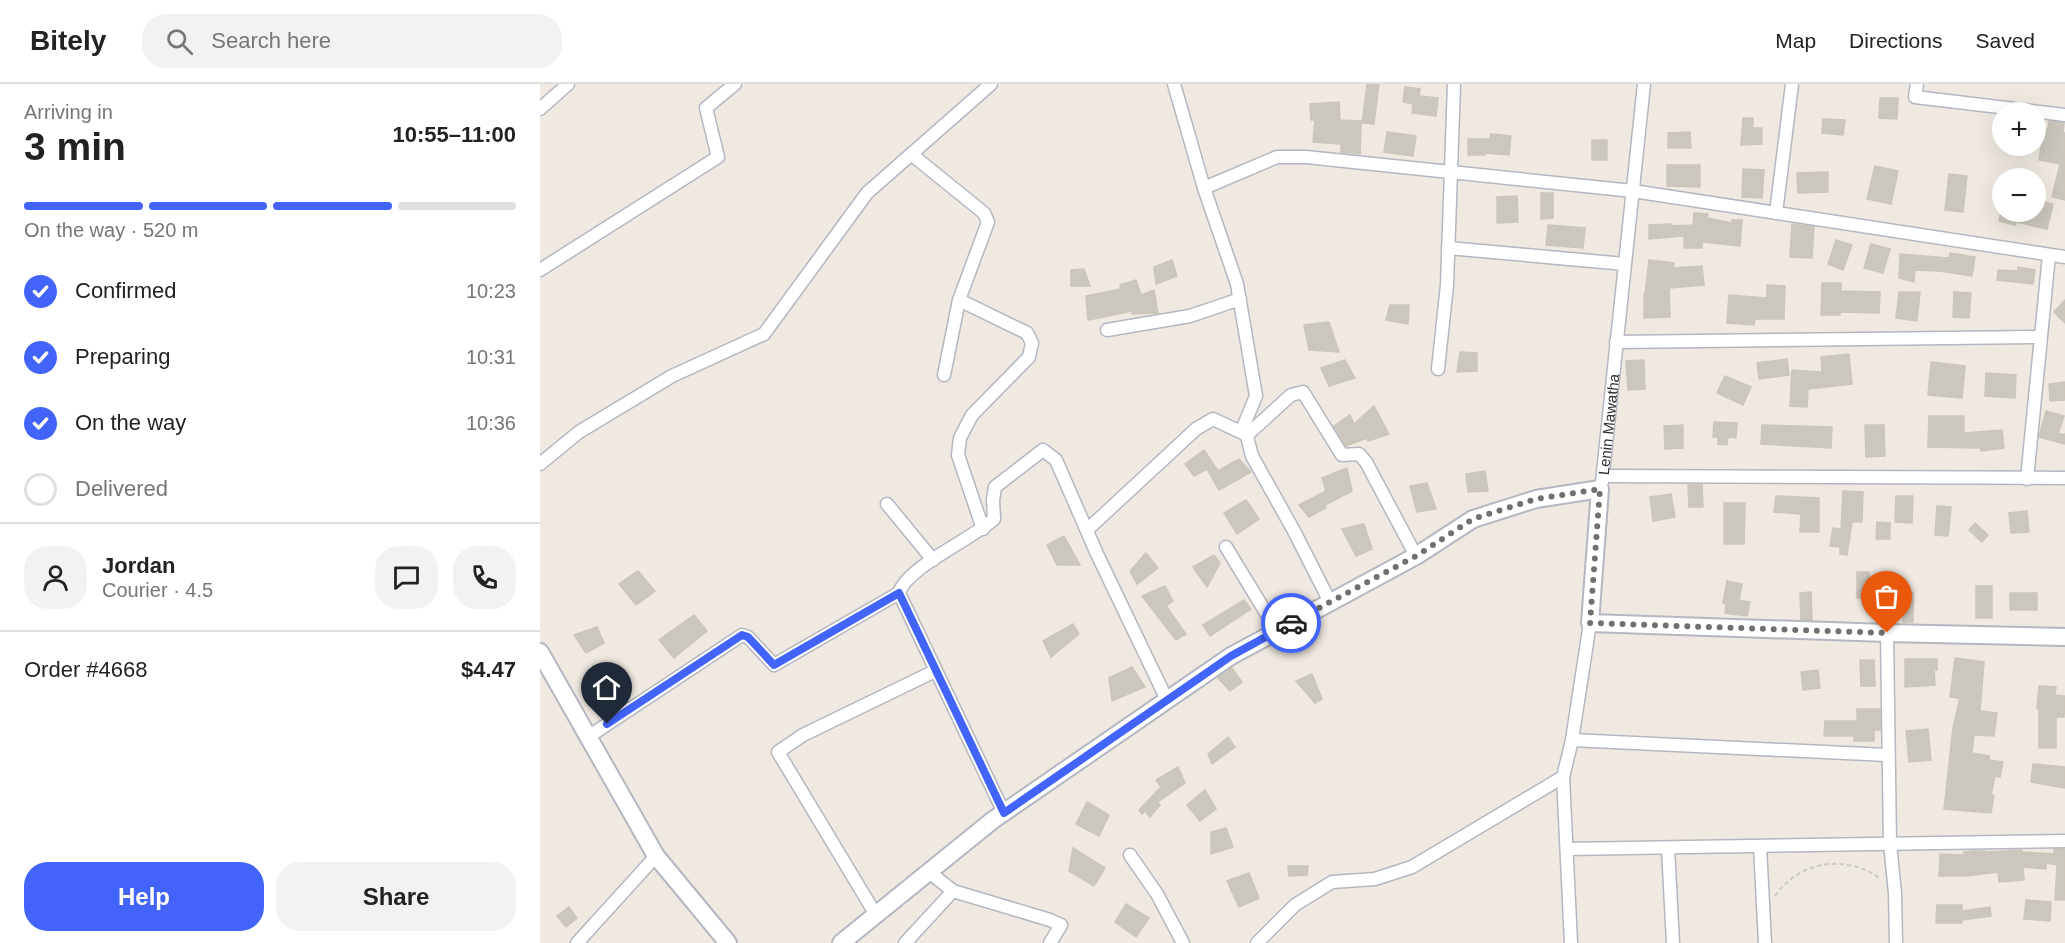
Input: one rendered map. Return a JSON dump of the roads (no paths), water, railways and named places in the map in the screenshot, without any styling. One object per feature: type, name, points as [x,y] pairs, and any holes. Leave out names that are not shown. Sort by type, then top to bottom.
[{"type":"street","points":[[540,109],[568,84]]},
{"type":"street","points":[[540,270],[718,157],[705,108],[735,84]]},
{"type":"street","points":[[540,464],[579,432],[672,376],[764,334],[867,193],[991,84]]},
{"type":"street","points":[[1174,84],[1204,188],[1237,284],[1256,396],[1244,425],[1252,456],[1330,602]]},
{"type":"street","points":[[1438,369],[1447,285],[1454,84]]},
{"type":"street","name":"Lenin Mawatha","points":[[1571,943],[1563,777],[1572,740],[1590,623],[1616,342],[1644,84]]},
{"type":"street","points":[[1776,213],[1792,84]]},
{"type":"street","points":[[1917,84],[1915,97],[2065,115]]},
{"type":"street","points":[[911,154],[984,213],[988,222],[959,300],[944,375]]},
{"type":"street","points":[[1204,188],[1277,158],[1306,157],[1633,191],[2065,258]]},
{"type":"street","points":[[1448,248],[1625,264]]},
{"type":"street","points":[[2027,479],[2049,255]]},
{"type":"street","points":[[959,300],[1027,333],[1032,344],[1029,357],[972,415],[960,438],[958,455],[983,529]]},
{"type":"street","points":[[1107,330],[1190,316],[1240,300]]},
{"type":"street","points":[[1616,342],[2040,337]]},
{"type":"street","points":[[1247,435],[1291,395],[1303,392],[1342,455],[1359,454],[1366,462],[1416,556]]},
{"type":"street","points":[[1087,530],[1196,429],[1213,419],[1247,435]]},
{"type":"street","points":[[588,737],[742,635],[748,637],[774,665],[899,593],[902,585],[933,560],[983,529],[994,519],[995,486],[1043,450],[1056,460],[1167,700]]},
{"type":"street","points":[[842,943],[1004,813],[1231,656],[1416,556],[1473,519],[1536,499],[1602,482],[2065,478]]},
{"type":"street","points":[[887,504],[933,560]]},
{"type":"street","points":[[1226,547],[1277,631]]},
{"type":"street","points":[[899,593],[1004,813]]},
{"type":"street","points":[[1590,623],[2065,637]]},
{"type":"street","points":[[1887,633],[1887,755],[1896,943]]},
{"type":"street","points":[[540,652],[656,856],[728,943]]},
{"type":"street","points":[[876,915],[778,752],[803,735],[935,671]]},
{"type":"street","points":[[1572,740],[1887,755]]},
{"type":"street","points":[[1257,943],[1295,905],[1332,882],[1375,879],[1412,867],[1563,777]]},
{"type":"street","points":[[1568,849],[2065,841]]},
{"type":"street","points":[[1761,846],[1765,943]]},
{"type":"street","points":[[1668,848],[1673,943]]},
{"type":"street","points":[[1130,855],[1157,894],[1183,943]]},
{"type":"street","points":[[577,943],[656,856]]},
{"type":"street","points":[[929,872],[953,891],[1061,925],[1050,943]]},
{"type":"street","points":[[905,943],[953,891]]}]
